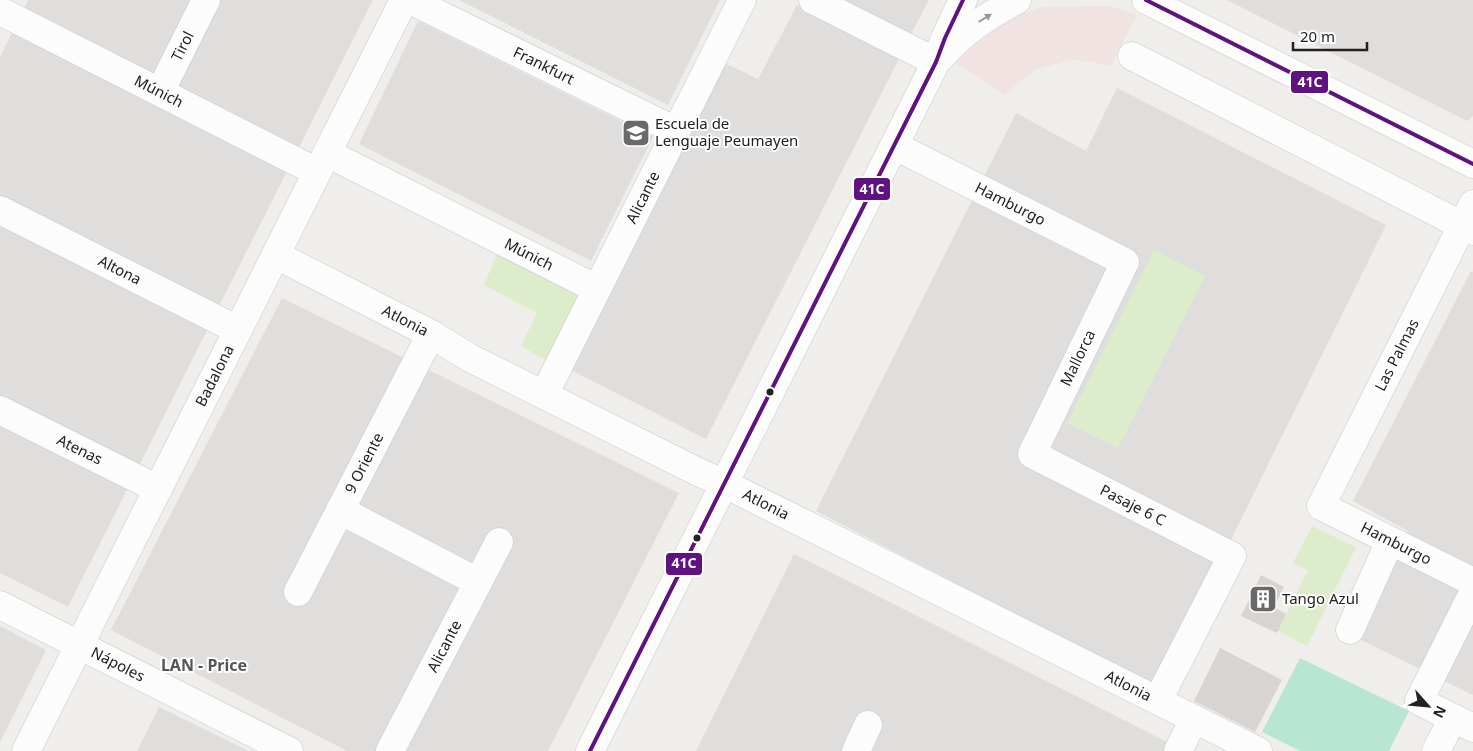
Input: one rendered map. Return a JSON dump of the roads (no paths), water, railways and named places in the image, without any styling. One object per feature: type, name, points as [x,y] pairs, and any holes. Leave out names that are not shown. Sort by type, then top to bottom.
[{"type":"street","name":"Tirol","points":[[160,92],[206,0]]},
{"type":"street","name":"Badalona","points":[[26,751],[404,0]]},
{"type":"street","name":"Frankfurt","points":[[410,0],[676,131]]},
{"type":"street","name":"Alicante","points":[[544,395],[742,0]]},
{"type":"street","points":[[813,0],[936,62]]},
{"type":"street","points":[[590,751],[895,146],[936,62],[963,0]]},
{"type":"street","points":[[936,62],[979,22],[1017,0]]},
{"type":"street","points":[[1146,0],[1473,164]]},
{"type":"street","name":"Múnich","points":[[0,11],[160,92],[322,162],[597,289]]},
{"type":"street","points":[[1132,56],[1470,220]]},
{"type":"street","name":"Hamburgo","points":[[895,146],[1125,262]]},
{"type":"street","name":"Altona","points":[[0,210],[238,330]]},
{"type":"street","name":"Las Palmas","points":[[1321,506],[1470,220]]},
{"type":"street","name":"Atlonia","points":[[276,255],[431,334],[470,358],[1258,751]]},
{"type":"street","name":"Mallorca","points":[[1032,454],[1125,262]]},
{"type":"street","name":"9 Oriente","points":[[298,592],[431,334]]},
{"type":"street","name":"Atenas","points":[[0,410],[158,489]]},
{"type":"street","name":"Pasaje 6 C","points":[[1032,454],[1232,556],[1158,700]]},
{"type":"street","name":"Hamburgo","points":[[1321,506],[1473,582]]},
{"type":"street","points":[[340,510],[478,582]]},
{"type":"street","points":[[1350,630],[1390,540]]},
{"type":"street","name":"Alicante","points":[[390,751],[499,542]]},
{"type":"street","points":[[1436,751],[1463,723],[1419,701],[1473,593]]},
{"type":"street","name":"Nápoles","points":[[0,605],[289,751]]},
{"type":"street","points":[[1178,751],[1194,719]]},
{"type":"street","points":[[856,751],[868,725]]},
{"type":"place","name":"Escuela de Lenguaje Peumayen","points":[[636,133]]},
{"type":"place","name":"Tango Azul","points":[[1263,599]]},
{"type":"district","name":"LAN - Price","points":[[204,665]]}]
